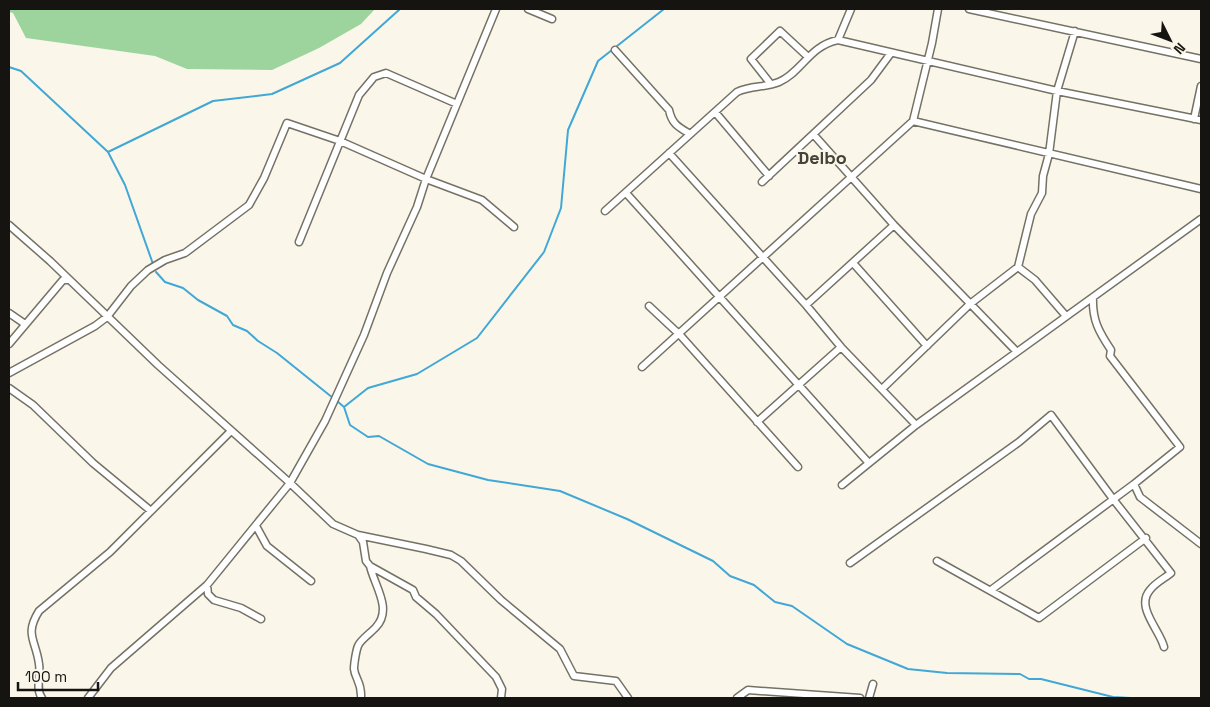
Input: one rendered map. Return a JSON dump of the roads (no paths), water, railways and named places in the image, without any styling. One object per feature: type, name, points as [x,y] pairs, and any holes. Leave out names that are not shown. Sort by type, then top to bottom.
[{"type":"street","points":[[88,698],[111,668],[207,586],[290,484],[325,421],[364,335],[387,273],[417,208],[426,179],[496,9]]},
{"type":"street","points":[[528,9],[552,19]]},
{"type":"street","points":[[838,40],[851,9]]},
{"type":"street","points":[[642,367],[722,297],[913,121],[938,9]]},
{"type":"street","points":[[969,9],[1201,59]]},
{"type":"street","points":[[770,84],[752,60],[780,31],[807,56]]},
{"type":"street","points":[[883,388],[970,304],[1018,267],[1030,214],[1042,193],[1057,91],[1075,31]]},
{"type":"street","points":[[605,211],[737,92],[746,87],[777,83],[786,78],[807,56],[823,44],[838,40],[1057,91],[1201,120]]},
{"type":"street","points":[[615,50],[669,110],[671,120],[676,126],[690,134]]},
{"type":"street","points":[[762,182],[875,76],[891,53]]},
{"type":"street","points":[[299,242],[359,95],[374,77],[386,73],[457,104]]},
{"type":"street","points":[[1194,119],[1201,86]]},
{"type":"street","points":[[715,112],[769,176]]},
{"type":"street","points":[[913,121],[1201,189]]},
{"type":"street","points":[[9,373],[95,326],[107,317],[131,286],[148,270],[164,260],[185,252],[248,205],[264,178],[287,123],[340,142],[426,179],[482,200],[514,227]]},
{"type":"street","points":[[814,135],[894,225],[1017,352]]},
{"type":"street","points":[[669,153],[806,305],[841,347],[883,388],[916,425]]},
{"type":"street","points":[[626,193],[722,297],[868,462]]},
{"type":"street","points":[[842,485],[916,425],[1201,219]]},
{"type":"street","points":[[9,224],[107,317],[333,524],[358,535],[426,548],[450,555],[461,561],[501,600],[560,649],[574,676],[616,681],[628,698]]},
{"type":"street","points":[[806,305],[894,225]]},
{"type":"street","points":[[853,263],[927,346]]},
{"type":"street","points":[[1018,267],[1035,280],[1066,316]]},
{"type":"street","points":[[9,344],[63,280],[70,280]]},
{"type":"street","points":[[990,590],[1134,484],[1180,447],[1110,356],[1111,350],[1098,330],[1093,316],[1093,297]]},
{"type":"street","points":[[649,306],[680,335],[798,467]]},
{"type":"street","points":[[9,314],[25,324]]},
{"type":"street","points":[[757,422],[841,347]]},
{"type":"street","points":[[9,388],[33,405],[93,463],[151,511]]},
{"type":"street","points":[[850,563],[1019,442],[1051,415],[1171,573],[1150,590],[1144,599],[1145,608],[1164,647]]},
{"type":"street","points":[[42,698],[38,686],[40,664],[31,638],[32,623],[39,611],[110,552],[231,431]]},
{"type":"street","points":[[1134,484],[1140,497],[1201,544]]},
{"type":"street","points":[[256,526],[267,546],[310,581]]},
{"type":"street","points":[[358,535],[363,542],[366,561],[370,566],[413,590],[416,597],[436,614],[496,677],[502,689],[501,698]]},
{"type":"street","points":[[937,561],[1039,618],[1146,538]]},
{"type":"street","points":[[362,698],[362,686],[354,670],[358,645],[382,621],[383,610],[380,592],[373,579],[370,566]]},
{"type":"street","points":[[207,586],[208,594],[214,600],[241,608],[261,619]]},
{"type":"street","points":[[869,698],[873,684]]},
{"type":"street","points":[[737,698],[748,690],[860,698]]},
{"type":"waterway","points":[[108,152],[213,101],[272,94],[340,63],[400,9]]},
{"type":"waterway","points":[[344,407],[368,388],[417,374],[477,338],[544,252],[561,208],[568,130],[598,61],[664,9]]},
{"type":"waterway","points":[[9,67],[21,71],[108,152],[125,185],[153,264]]},
{"type":"waterway","points":[[156,272],[165,282],[183,288],[198,300],[227,316],[233,325],[247,331],[333,398]]},
{"type":"waterway","points":[[337,401],[344,407],[350,425],[368,437],[379,436],[428,464],[488,480],[560,491],[627,519],[713,561],[730,576],[754,585],[775,602],[792,606],[847,644],[908,669],[947,673],[1020,674],[1029,679],[1041,679],[1113,697],[1130,698]]},
{"type":"district","name":"Delbo","points":[[822,158]]}]
